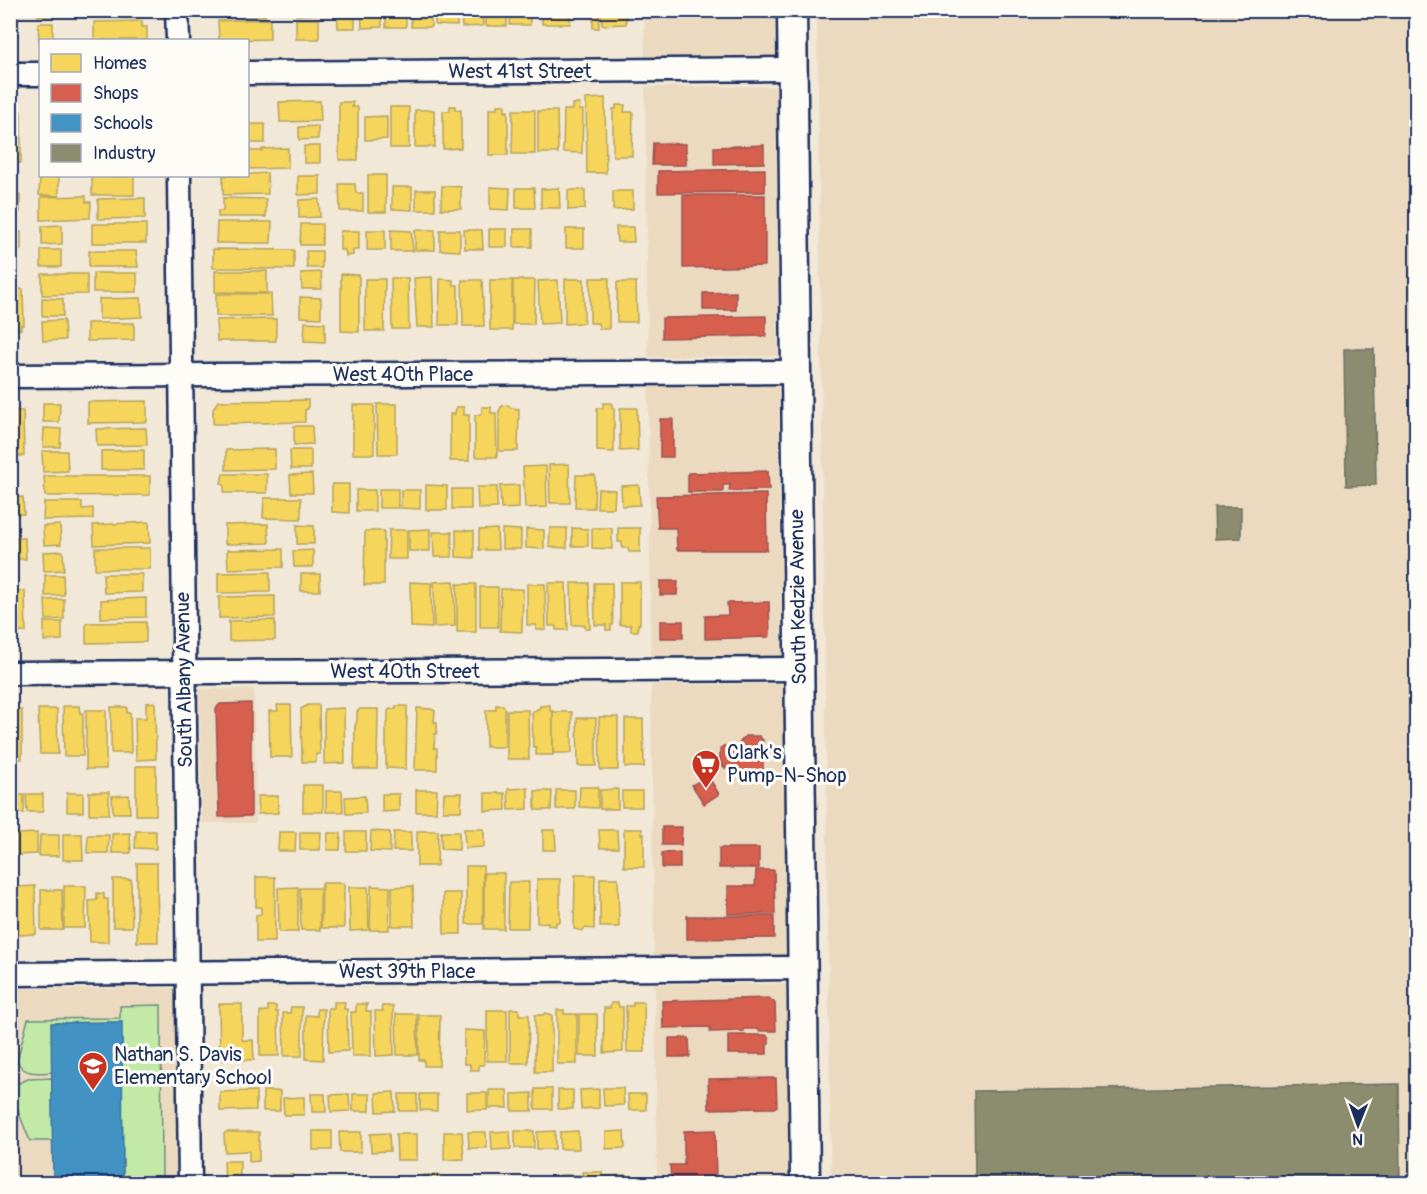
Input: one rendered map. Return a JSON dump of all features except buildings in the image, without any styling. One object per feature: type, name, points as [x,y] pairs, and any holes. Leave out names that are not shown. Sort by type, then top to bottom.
[{"type":"main road","name":"South Kedzie Avenue","points":[[792,10],[805,1184]]},
{"type":"street","points":[[177,10],[178,39]]},
{"type":"street","name":"West 41st Street","points":[[249,73],[793,69]]},
{"type":"street","points":[[10,74],[39,74]]},
{"type":"street","name":"South Albany Avenue","points":[[179,177],[190,1184]]},
{"type":"street","name":"West 40th Place","points":[[10,376],[796,372]]},
{"type":"street","name":"West 40th Street","points":[[10,673],[799,669]]},
{"type":"street","name":"West 39th Place","points":[[10,974],[803,968]]},
{"type":"shaded area","points":[[644,11],[776,11],[776,56],[645,57]]},
{"type":"shaded area","points":[[817,11],[1416,11],[1416,1183],[831,1183]]},
{"type":"shaded area","points":[[776,86],[778,356],[648,357],[645,87]]},
{"type":"shaded area","points":[[648,384],[778,384],[782,656],[651,657]]},
{"type":"shaded area","points":[[784,684],[786,958],[654,959],[651,685]]},
{"type":"shaded area","points":[[199,689],[254,689],[256,823],[202,823]]},
{"type":"shaded area","points":[[655,984],[786,984],[789,1172],[786,1183],[657,1183]]},
{"type":"shaded area","name":"Nathan S. Davis Elementary School","points":[[176,988],[176,1183],[11,1183],[10,989]]},
{"type":"green space","points":[[161,1005],[162,1183],[123,1183],[121,1022],[52,1023],[52,1072],[28,1071],[17,1061],[28,1019],[120,1018],[120,1006]]},
{"type":"green space","points":[[52,1078],[53,1141],[30,1141],[14,1101],[14,1085],[28,1079]]},
{"type":"place","name":"Clark's Pump-N-Shop","points":[[706,790]]},
{"type":"place","name":"Nathan S. Davis Elementary School","points":[[93,1092]]}]
